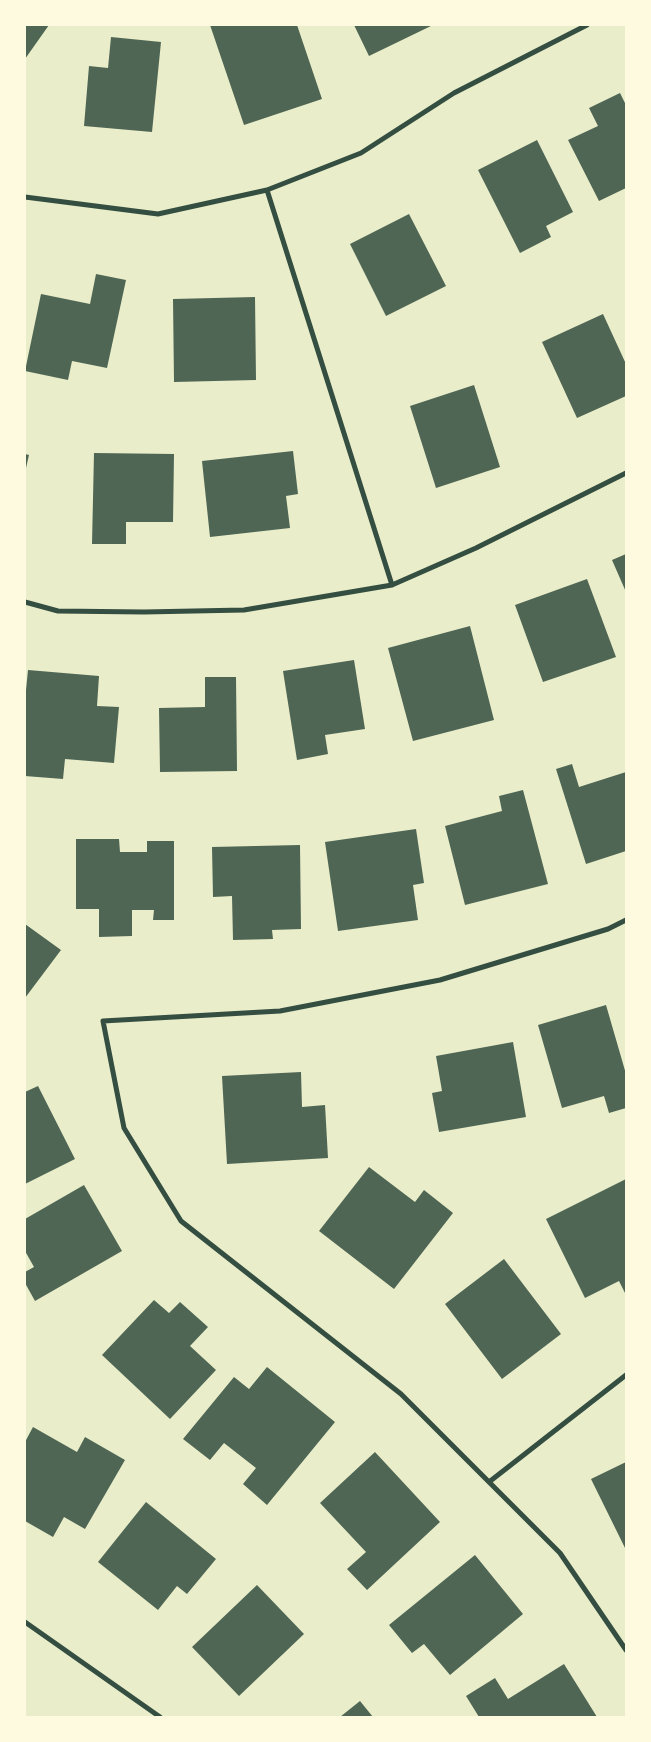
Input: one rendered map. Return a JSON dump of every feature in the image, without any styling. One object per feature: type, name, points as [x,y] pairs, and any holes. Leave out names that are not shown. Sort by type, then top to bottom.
[{"type":"street","points":[[25,197],[158,214],[267,190],[361,153],[454,93],[587,25]]},
{"type":"street","points":[[267,190],[392,584]]},
{"type":"street","points":[[25,602],[58,611],[244,610],[392,584],[476,548],[626,472]]},
{"type":"street","points":[[626,920],[608,929],[440,980],[290,1009],[103,1021],[124,1128],[181,1221],[401,1394],[560,1553],[626,1650]]},
{"type":"street","points":[[489,1482],[626,1375]]},
{"type":"street","points":[[25,1622],[160,1717]]},
{"type":"building","points":[[25,25],[49,25],[25,59]]},
{"type":"building","points":[[210,25],[297,25],[322,99],[244,125]]},
{"type":"building","points":[[354,25],[433,25],[369,56]]},
{"type":"building","points":[[111,37],[161,42],[152,132],[84,126],[89,66],[108,68]]},
{"type":"building","points":[[620,93],[626,105],[626,188],[599,201],[568,140],[598,126],[589,108]]},
{"type":"building","points":[[537,140],[573,212],[546,226],[551,237],[520,253],[478,170]]},
{"type":"building","points":[[409,214],[446,286],[386,316],[350,244]]},
{"type":"building","points":[[96,274],[126,280],[107,368],[72,361],[68,380],[25,371],[41,294],[90,304]]},
{"type":"building","points":[[255,297],[256,380],[174,382],[173,299]]},
{"type":"building","points":[[603,314],[626,364],[626,396],[577,418],[542,342]]},
{"type":"building","points":[[474,385],[500,467],[436,488],[410,406]]},
{"type":"building","points":[[293,451],[298,494],[286,496],[290,528],[210,537],[202,461]]},
{"type":"building","points":[[94,453],[174,454],[173,522],[126,522],[126,544],[92,544]]},
{"type":"building","points":[[25,454],[29,455],[26,468],[25,468]]},
{"type":"building","points":[[626,554],[626,592],[612,560]]},
{"type":"building","points":[[587,579],[616,657],[543,682],[515,605]]},
{"type":"building","points":[[470,626],[494,720],[413,741],[388,648]]},
{"type":"building","points":[[354,660],[365,729],[325,735],[328,754],[297,760],[283,671]]},
{"type":"building","points":[[28,670],[99,676],[97,706],[119,707],[114,763],[65,759],[63,779],[25,776],[25,700]]},
{"type":"building","points":[[205,677],[236,677],[237,771],[160,772],[159,708],[205,707]]},
{"type":"building","points":[[572,764],[579,787],[626,772],[626,851],[586,864],[556,769]]},
{"type":"building","points":[[523,790],[548,884],[465,905],[445,826],[502,811],[499,796]]},
{"type":"building","points":[[416,829],[424,883],[413,885],[418,920],[338,931],[325,842]]},
{"type":"building","points":[[76,839],[119,839],[120,852],[147,852],[147,841],[174,841],[174,920],[153,920],[154,910],[132,910],[132,936],[99,937],[99,909],[76,909]]},
{"type":"building","points":[[300,845],[301,929],[272,930],[273,939],[233,940],[232,896],[213,897],[212,847]]},
{"type":"building","points":[[25,924],[61,950],[25,998]]},
{"type":"building","points":[[606,1005],[626,1074],[626,1108],[609,1113],[604,1096],[562,1108],[538,1025]]},
{"type":"building","points":[[513,1042],[526,1117],[439,1132],[432,1093],[442,1091],[436,1056]]},
{"type":"building","points":[[301,1072],[302,1107],[325,1105],[328,1158],[227,1164],[222,1076]]},
{"type":"building","points":[[38,1086],[75,1159],[25,1184],[25,1092]]},
{"type":"building","points":[[369,1167],[415,1202],[424,1190],[453,1213],[394,1289],[319,1231]]},
{"type":"building","points":[[626,1179],[626,1295],[619,1281],[585,1298],[546,1219]]},
{"type":"building","points":[[84,1185],[122,1251],[35,1301],[25,1283],[25,1272],[34,1267],[25,1251],[25,1219]]},
{"type":"building","points":[[504,1259],[561,1334],[502,1379],[445,1304]]},
{"type":"building","points":[[154,1300],[169,1313],[180,1302],[208,1327],[190,1346],[216,1370],[170,1419],[102,1355]]},
{"type":"building","points":[[267,1367],[335,1422],[267,1505],[243,1484],[256,1468],[224,1443],[210,1460],[183,1439],[234,1377],[249,1389]]},
{"type":"building","points":[[33,1427],[77,1452],[85,1437],[125,1460],[85,1529],[64,1517],[53,1537],[25,1521],[25,1442]]},
{"type":"building","points":[[375,1452],[440,1522],[367,1590],[347,1569],[366,1552],[320,1503]]},
{"type":"building","points":[[626,1462],[626,1550],[591,1479]]},
{"type":"building","points":[[146,1502],[216,1559],[187,1594],[177,1586],[158,1610],[98,1562]]},
{"type":"building","points":[[475,1555],[523,1614],[450,1675],[424,1644],[412,1653],[389,1625]]},
{"type":"building","points":[[257,1585],[304,1634],[239,1696],[192,1647]]},
{"type":"building","points":[[564,1664],[597,1717],[479,1717],[466,1696],[495,1678],[508,1699]]},
{"type":"building","points":[[360,1701],[373,1717],[340,1717]]}]
